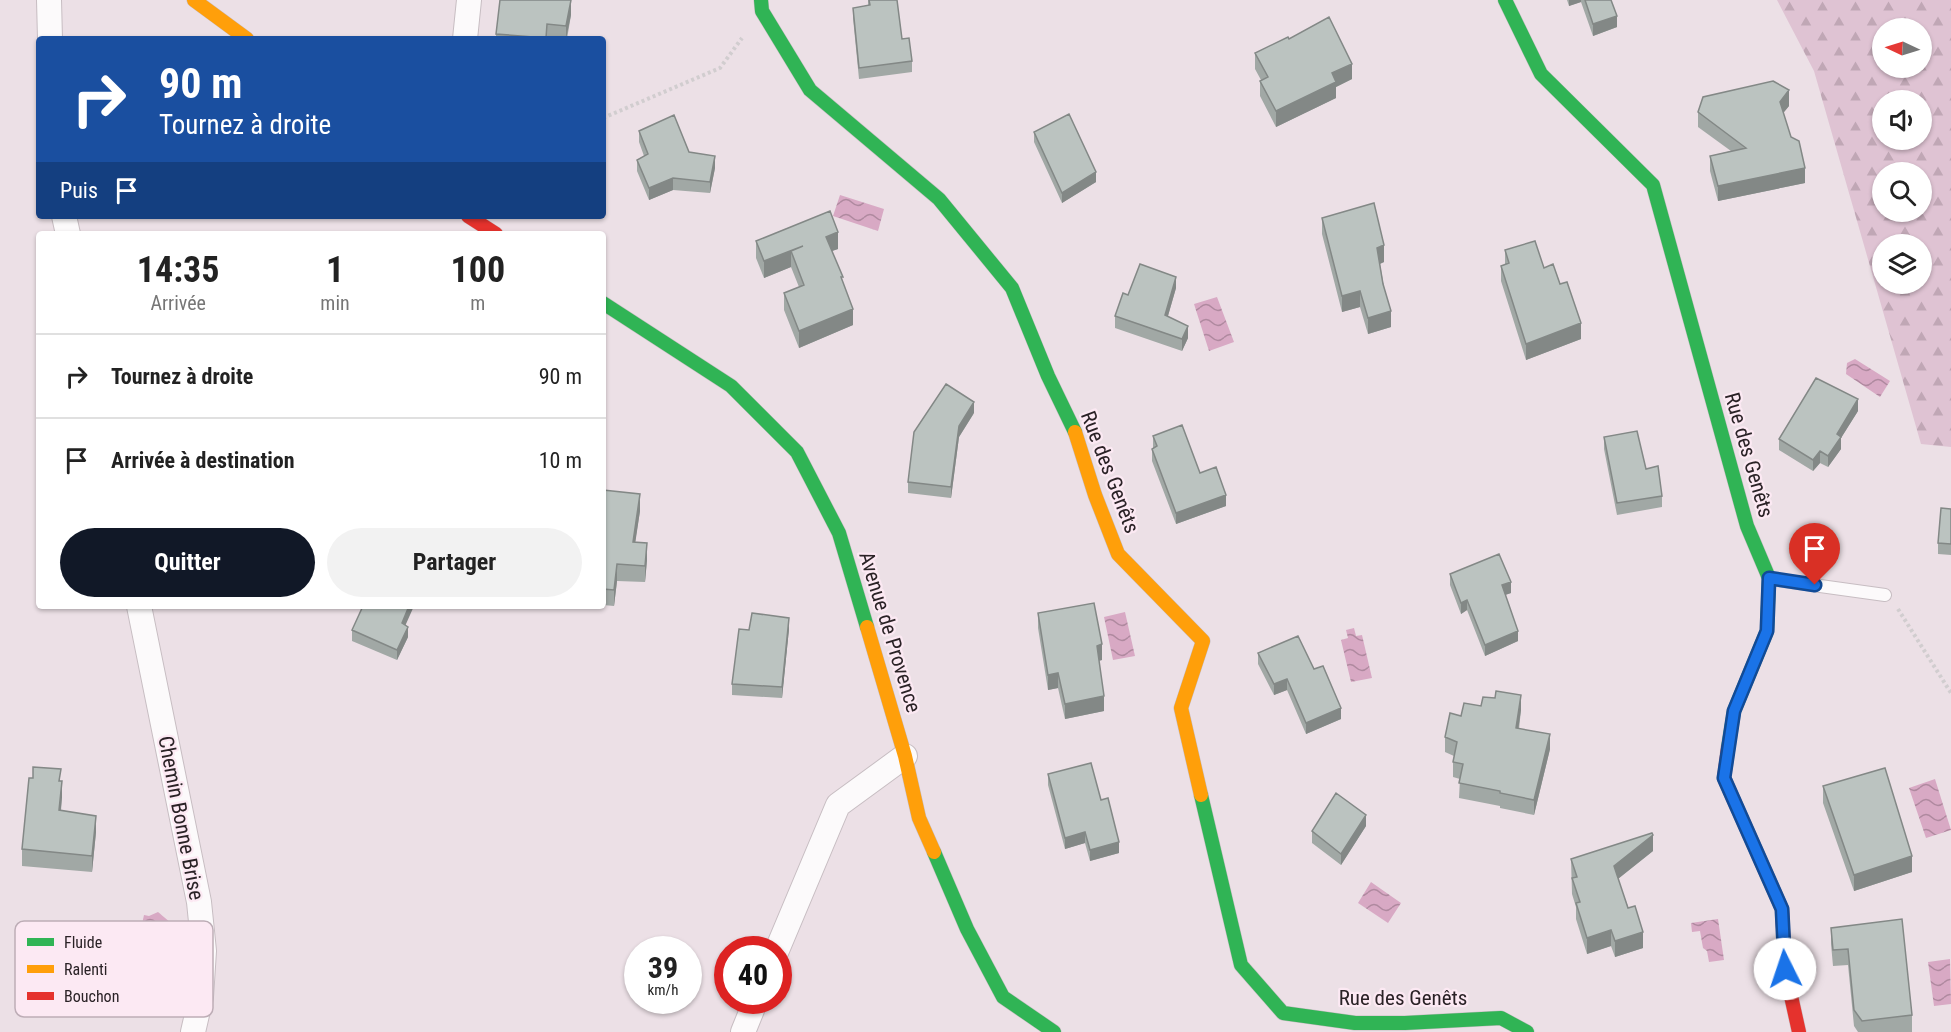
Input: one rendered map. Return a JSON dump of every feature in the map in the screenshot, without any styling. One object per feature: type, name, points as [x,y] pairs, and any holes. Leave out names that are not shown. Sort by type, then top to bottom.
[{"type":"street","points":[[49,0],[50,36]]},
{"type":"street","points":[[195,0],[243,36]]},
{"type":"street","points":[[465,36],[469,0]]},
{"type":"street","name":"Rue des Genêts","points":[[1505,0],[1541,74],[1653,185],[1747,526],[1769,578],[1767,631],[1734,711],[1724,778],[1782,909],[1785,969],[1799,1032]]},
{"type":"street","name":"Rue des Genêts","points":[[761,6],[810,90],[939,199],[1012,288],[1048,376],[1077,437],[1095,495],[1118,554],[1203,641],[1181,708],[1241,965],[1283,1013],[1355,1023],[1501,1018],[1527,1032]]},
{"type":"street","points":[[473,219],[491,231]]},
{"type":"street","name":"Avenue de Provence","points":[[606,305],[731,387],[796,452],[838,533],[905,756],[919,818],[967,929],[1004,997],[1054,1032]]},
{"type":"street","name":"Chemin Bonne Brise","points":[[140,609],[201,921]]},
{"type":"street","points":[[783,936],[838,805],[905,756]]},
{"type":"street","points":[[743,1032],[750,1014]]},
{"type":"street","name":"Chemin Bonne Brise","points":[[193,1032],[196,1017]]},
{"type":"lane","points":[[1769,578],[1885,595]]},
{"type":"path","points":[[606,117],[720,68],[761,6]]},
{"type":"path","points":[[1885,595],[1897,608],[1951,693]]},
{"type":"green space","points":[[1777,0],[1951,0],[1951,447],[1921,444],[1878,294],[1932,294],[1932,234],[1872,234],[1872,273],[1814,71]]},
{"type":"water","points":[[840,195],[884,209],[878,231],[833,216]]},
{"type":"water","points":[[1217,297],[1234,342],[1209,351],[1194,304]]},
{"type":"water","points":[[1855,359],[1890,381],[1880,397],[1846,374],[1847,363]]},
{"type":"water","points":[[1125,612],[1135,656],[1113,660],[1104,617]]},
{"type":"water","points":[[1354,628],[1356,636],[1362,635],[1372,678],[1351,682],[1341,640],[1348,638],[1346,630]]},
{"type":"water","points":[[1935,779],[1951,830],[1926,838],[1909,788]]},
{"type":"water","points":[[1371,882],[1401,903],[1388,923],[1358,903]]},
{"type":"water","points":[[158,912],[169,921],[143,921],[144,915],[149,916]]},
{"type":"water","points":[[1718,919],[1724,960],[1709,962],[1707,951],[1703,948],[1700,931],[1692,932],[1691,923]]},
{"type":"water","points":[[1950,959],[1951,1004],[1934,1006],[1928,962]]},
{"type":"building","points":[[500,0],[571,0],[566,26],[547,24],[546,36],[496,34]]},
{"type":"building","points":[[869,0],[897,0],[902,39],[909,38],[912,61],[859,68],[853,8],[870,5]]},
{"type":"building","points":[[1585,0],[1611,0],[1617,16],[1593,24]]},
{"type":"building","points":[[1329,17],[1352,64],[1332,73],[1336,82],[1276,111],[1260,81],[1268,77],[1255,53],[1288,37],[1289,39]]},
{"type":"building","points":[[1773,81],[1789,90],[1780,102],[1791,137],[1799,141],[1805,168],[1718,186],[1710,156],[1746,148],[1698,112],[1703,97]]},
{"type":"building","points":[[1069,114],[1096,172],[1062,193],[1034,132]]},
{"type":"building","points":[[674,115],[689,152],[715,156],[710,182],[673,178],[649,188],[637,160],[648,154],[639,131]]},
{"type":"building","points":[[1374,203],[1384,245],[1377,248],[1383,284],[1391,311],[1368,318],[1360,291],[1342,296],[1322,218]]},
{"type":"building","points":[[830,211],[838,232],[826,237],[843,277],[841,277],[853,309],[799,331],[784,293],[804,285],[791,251],[803,246],[764,261],[756,241]]},
{"type":"building","points":[[1535,241],[1544,268],[1553,264],[1560,284],[1567,282],[1581,323],[1526,344],[1501,266],[1509,263],[1505,250]]},
{"type":"building","points":[[1140,264],[1176,277],[1165,315],[1188,326],[1182,339],[1115,316],[1123,293],[1128,295]]},
{"type":"building","points":[[1816,378],[1858,399],[1837,434],[1841,437],[1828,456],[1820,451],[1813,460],[1779,439]]},
{"type":"building","points":[[946,384],[974,402],[959,426],[951,487],[908,482],[914,432]]},
{"type":"building","points":[[1182,425],[1200,473],[1216,467],[1226,495],[1176,513],[1152,449],[1157,446],[1153,436]]},
{"type":"building","points":[[1637,431],[1646,469],[1658,466],[1662,496],[1617,503],[1604,437]]},
{"type":"building","points":[[606,490],[640,494],[633,542],[647,543],[645,566],[617,564],[614,590],[606,589]]},
{"type":"building","points":[[1941,508],[1951,509],[1951,544],[1938,543]]},
{"type":"building","points":[[1499,554],[1511,582],[1502,585],[1518,631],[1485,645],[1467,600],[1461,603],[1450,574]]},
{"type":"building","points":[[1094,603],[1102,644],[1097,646],[1104,696],[1065,704],[1058,673],[1048,675],[1038,613]]},
{"type":"building","points":[[362,609],[408,609],[402,623],[408,627],[397,650],[352,630]]},
{"type":"building","points":[[752,613],[789,618],[782,687],[732,684],[739,629],[749,630]]},
{"type":"building","points":[[1298,636],[1314,669],[1323,666],[1341,708],[1306,723],[1287,679],[1274,684],[1258,653]]},
{"type":"building","points":[[1496,691],[1521,695],[1516,728],[1550,734],[1534,800],[1459,783],[1463,764],[1453,762],[1457,742],[1445,737],[1450,713],[1461,716],[1464,703],[1481,706],[1483,697],[1495,698]]},
{"type":"building","points":[[1091,763],[1101,800],[1108,798],[1119,842],[1090,850],[1085,832],[1065,838],[1048,774]]},
{"type":"building","points":[[33,767],[61,769],[59,810],[96,816],[92,856],[22,849],[29,778],[33,778]]},
{"type":"building","points":[[1885,768],[1912,856],[1854,875],[1823,786]]},
{"type":"building","points":[[1336,793],[1366,815],[1341,854],[1312,831]]},
{"type":"building","points":[[1652,833],[1653,835],[1614,866],[1628,908],[1635,906],[1643,932],[1615,941],[1611,930],[1587,938],[1576,903],[1580,902],[1572,878],[1577,877],[1571,859]]},
{"type":"building","points":[[1902,919],[1912,1015],[1862,1021],[1854,1010],[1848,949],[1833,950],[1831,928]]},
{"type":"traffic: fast","points":[[761,0],[762,11],[810,90],[939,199],[1012,288],[1048,376],[1075,432]]},
{"type":"traffic: fast","points":[[1505,0],[1541,74],[1653,185],[1747,526],[1769,578],[1767,631],[1734,711],[1728,748]]},
{"type":"traffic: fast","points":[[606,305],[731,386],[797,452],[839,533],[867,627]]},
{"type":"traffic: fast","points":[[1201,795],[1241,965],[1283,1013],[1355,1023],[1501,1018],[1527,1032]]},
{"type":"traffic: fast","points":[[934,852],[967,929],[1003,997],[1054,1032]]},
{"type":"traffic: slow","points":[[194,0],[243,36]]},
{"type":"traffic: slow","points":[[1075,432],[1095,495],[1118,554],[1203,641],[1181,708],[1201,795]]},
{"type":"traffic: slow","points":[[867,627],[905,756],[919,818],[934,852]]},
{"type":"traffic: jam","points":[[473,219],[491,231]]},
{"type":"traffic: jam","points":[[1728,748],[1724,778],[1782,909],[1785,969],[1799,1032]]},
{"type":"route","points":[[1785,969],[1782,909],[1724,778],[1734,711],[1767,631],[1769,578],[1815,585]]}]
